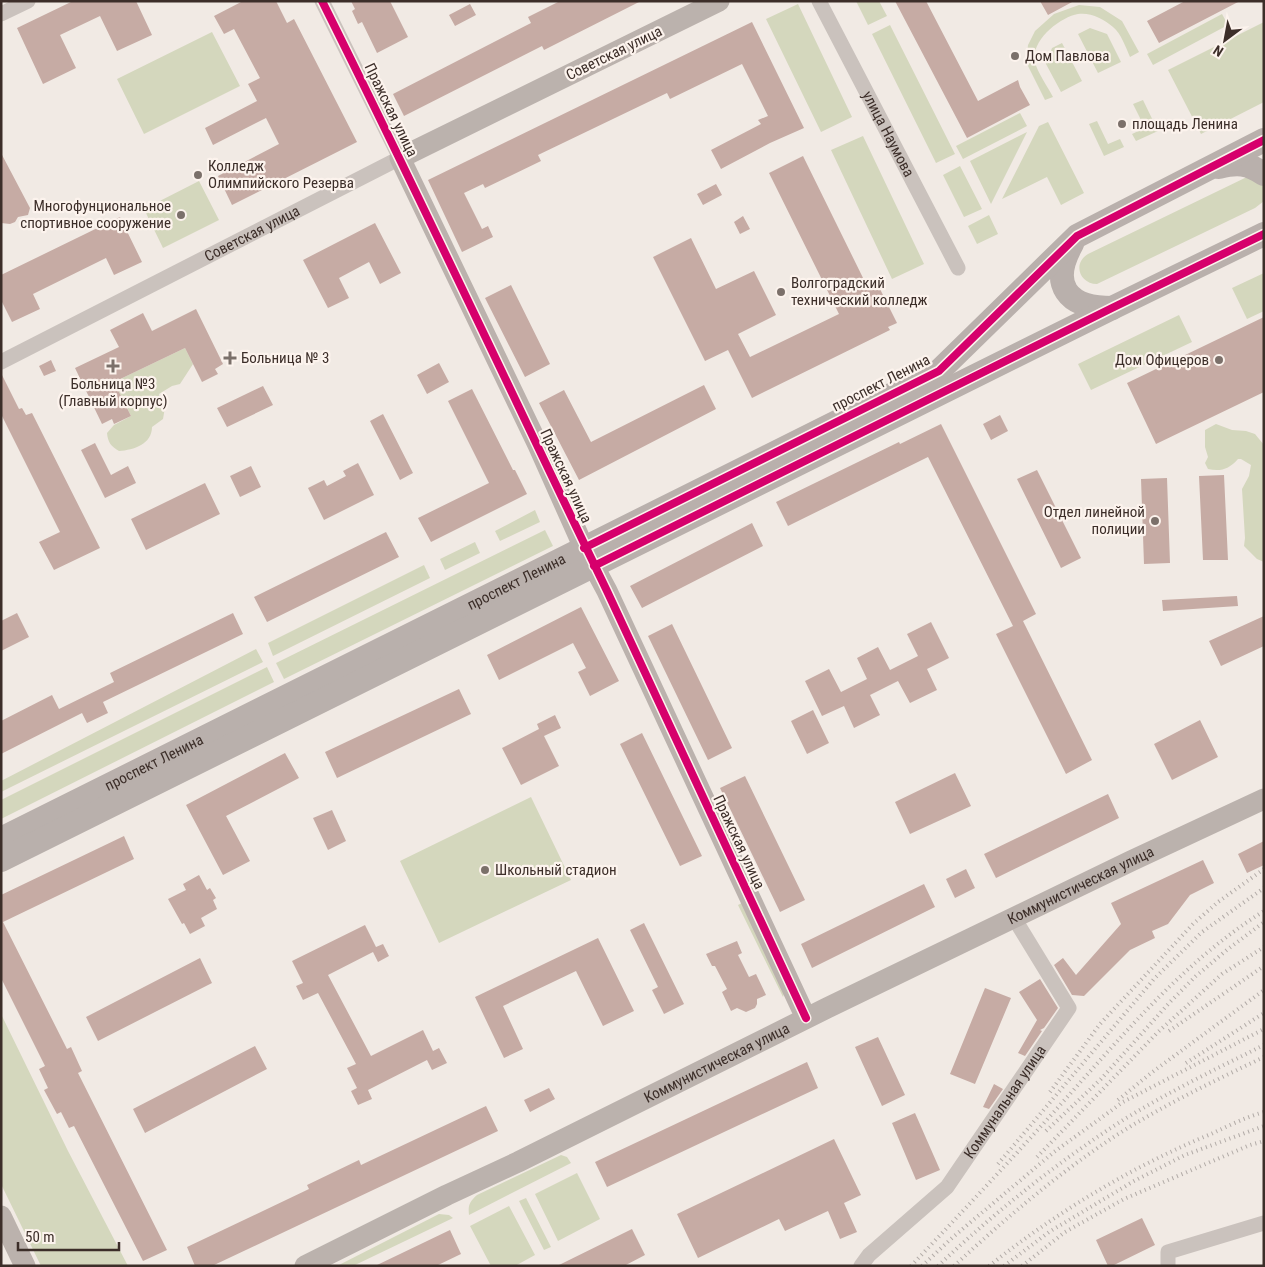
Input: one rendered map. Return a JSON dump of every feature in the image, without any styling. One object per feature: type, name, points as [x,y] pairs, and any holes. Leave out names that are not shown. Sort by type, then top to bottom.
[{"type":"main road","name":"проспект Ленина","points":[[944,380],[1077,236],[1264,140]]},
{"type":"main road","points":[[1208,170],[1231,163],[1241,163],[1264,174]]},
{"type":"main road","name":"проспект Ленина","points":[[1,860],[589,557],[944,380],[1112,308],[1260,233]]},
{"type":"main road","points":[[1077,236],[1062,268],[1062,279],[1067,291],[1081,304],[1094,308],[1112,308]]},
{"type":"main road","name":"проспект Ленина","points":[[1,839],[589,557]]},
{"type":"street","points":[[1,14],[28,1]]},
{"type":"street","name":"Пражская улица","points":[[322,1],[538,444],[589,557],[806,1018]]},
{"type":"street","name":"Советская улица","points":[[1,362],[400,158],[719,1]]},
{"type":"street","name":"улица Наумова","points":[[819,1],[958,268]]},
{"type":"street","name":"Коммунистическая улица","points":[[305,1266],[806,1018],[1264,799]]},
{"type":"street","name":"Коммунальная улица","points":[[861,1266],[869,1255],[947,1187],[1069,1008],[1014,918]]},
{"type":"street","points":[[1,1216],[25,1266]]},
{"type":"street","points":[[1168,1266],[1168,1252],[1264,1222]]},
{"type":"green space","points":[[856,1],[879,1],[887,16],[868,25]]},
{"type":"green space","points":[[798,4],[852,117],[821,132],[766,19]]},
{"type":"green space","points":[[1079,5],[1100,7],[1122,21],[1139,52],[1130,57],[1116,30],[1097,17],[1078,14],[1063,20],[1042,38],[1035,54],[1038,70],[1053,97],[1045,100],[1026,62],[1028,45],[1035,31],[1054,14]]},
{"type":"green space","points":[[1222,14],[1228,25],[1153,65],[1147,54]]},
{"type":"green space","points":[[1264,22],[1264,102],[1201,134],[1168,70]]},
{"type":"green space","points":[[890,25],[955,154],[936,163],[872,34]]},
{"type":"green space","points":[[1090,28],[1107,34],[1121,62],[1098,73],[1078,34]]},
{"type":"green space","points":[[212,32],[240,86],[144,134],[117,79]]},
{"type":"green space","points":[[1062,43],[1082,81],[1061,92],[1046,64],[1052,48]]},
{"type":"green space","points":[[1143,100],[1158,131],[1136,141],[1132,134],[1145,128],[1133,104]]},
{"type":"green space","points":[[1020,113],[1027,126],[963,159],[956,146]]},
{"type":"green space","points":[[1097,121],[1108,144],[1120,139],[1124,147],[1104,156],[1089,124]]},
{"type":"green space","points":[[1048,122],[1084,193],[1061,205],[1047,177],[1002,199],[1039,126]]},
{"type":"green space","points":[[1027,132],[991,204],[970,161]]},
{"type":"green space","points":[[863,136],[924,264],[892,279],[831,150]]},
{"type":"green space","points":[[960,166],[982,209],[964,217],[943,175]]},
{"type":"green space","points":[[1251,175],[1264,179],[1264,201],[1255,208],[1097,284],[1086,281],[1082,277],[1079,268],[1080,263],[1088,254]]},
{"type":"green space","name":"Многофунциональное спортивное сооружение","points":[[199,181],[219,220],[163,248],[144,209]]},
{"type":"green space","points":[[989,215],[998,234],[977,244],[968,226]]},
{"type":"green space","points":[[1264,273],[1264,311],[1247,319],[1232,288]]},
{"type":"green space","points":[[1179,315],[1192,342],[1091,390],[1078,364]]},
{"type":"green space","points":[[185,348],[193,364],[180,384],[172,386],[159,394],[165,407],[163,419],[152,427],[146,442],[136,447],[119,451],[109,442],[107,433],[114,425],[131,416],[114,382]]},
{"type":"green space","points":[[1216,424],[1232,430],[1255,434],[1264,445],[1264,562],[1257,559],[1244,546],[1242,489],[1249,476],[1251,465],[1238,459],[1228,467],[1217,470],[1208,469],[1205,463],[1208,457],[1205,447],[1205,430]]},
{"type":"green space","points":[[535,510],[540,522],[500,541],[495,531]]},
{"type":"green space","points":[[545,530],[553,546],[284,679],[276,663]]},
{"type":"green space","points":[[475,542],[480,553],[445,570],[440,559]]},
{"type":"green space","points":[[424,565],[430,578],[273,656],[268,643]]},
{"type":"green space","points":[[256,649],[263,662],[1,792],[1,781]]},
{"type":"green space","points":[[267,667],[274,682],[1,819],[1,800]]},
{"type":"green space","name":"Школьный стадион","points":[[531,797],[571,880],[439,943],[400,861]]},
{"type":"green space","points":[[742,903],[785,991],[783,997],[738,905]]},
{"type":"green space","points":[[1,1014],[68,1151],[128,1266],[41,1266],[1,1184]]},
{"type":"green space","points":[[561,1155],[567,1157],[571,1163],[469,1215],[470,1204],[477,1195]]},
{"type":"green space","points":[[577,1173],[600,1219],[558,1241],[535,1194]]},
{"type":"green space","points":[[526,1198],[551,1247],[544,1250],[519,1201]]},
{"type":"green space","points":[[509,1206],[535,1255],[515,1266],[491,1266],[470,1226]]},
{"type":"green space","points":[[439,1214],[449,1215],[453,1218],[353,1266],[337,1266]]},
{"type":"building","points":[[73,1],[136,1],[152,35],[117,51],[100,16],[60,35],[76,68],[43,84],[17,28]]},
{"type":"building","points":[[243,1],[276,1],[287,23],[294,19],[357,142],[232,205],[218,176],[279,144],[266,118],[213,145],[205,128],[257,101],[248,84],[260,78],[234,29],[224,34],[214,16]]},
{"type":"building","points":[[351,1],[390,1],[408,37],[377,53],[362,22],[358,24],[352,11],[355,9]]},
{"type":"building","points":[[560,1],[641,1],[544,50],[542,46],[404,116],[393,94],[531,23],[528,17]]},
{"type":"building","points":[[895,1],[926,1],[978,101],[1018,80],[1030,105],[967,138]]},
{"type":"building","points":[[1040,1],[1074,1],[1048,15]]},
{"type":"building","points":[[1185,1],[1240,1],[1159,43],[1147,21]]},
{"type":"building","points":[[470,4],[476,15],[455,26],[449,15]]},
{"type":"building","points":[[752,22],[804,128],[770,143],[721,169],[711,150],[761,124],[758,120],[768,116],[742,64],[670,99],[667,93],[538,155],[541,161],[485,188],[483,184],[464,193],[482,229],[488,226],[493,237],[462,252],[428,180]]},
{"type":"building","points":[[1,153],[30,208],[28,215],[18,217],[15,222],[10,224],[1,223]]},
{"type":"building","name":"Волгоградский технический колледж","points":[[803,156],[866,284],[875,279],[897,323],[888,327],[890,330],[752,398],[728,350],[705,361],[653,257],[691,238],[716,289],[754,271],[776,315],[738,334],[750,357],[839,314],[769,173]]},
{"type":"building","points":[[716,184],[722,195],[703,205],[697,194]]},
{"type":"building","points":[[743,216],[750,229],[740,234],[734,222]]},
{"type":"building","points":[[120,217],[142,262],[114,275],[106,258],[33,294],[40,309],[12,322],[1,300],[1,275]]},
{"type":"building","points":[[375,223],[401,273],[380,284],[369,262],[339,278],[349,298],[328,308],[303,260]]},
{"type":"building","points":[[511,285],[550,364],[525,377],[485,298]]},
{"type":"building","name":"Больница №3 (Главный корпус)","points":[[196,309],[223,364],[215,369],[218,374],[202,382],[185,348],[114,382],[131,416],[114,424],[112,419],[102,424],[75,368],[119,347],[110,330],[143,313],[152,331]]},
{"type":"building","name":"Дом Офицеров","points":[[1264,317],[1264,392],[1156,444],[1127,383]]},
{"type":"building","points":[[51,360],[56,371],[44,376],[39,366]]},
{"type":"building","points":[[439,363],[449,382],[427,394],[417,375]]},
{"type":"building","points":[[1,373],[19,409],[22,408],[26,415],[32,413],[100,548],[54,570],[39,542],[60,532],[1,414]]},
{"type":"building","points":[[704,385],[716,409],[579,480],[539,403],[564,390],[591,442]]},
{"type":"building","points":[[263,386],[273,405],[227,427],[217,408]]},
{"type":"building","points":[[472,389],[527,494],[431,542],[418,518],[489,483],[448,401]]},
{"type":"building","points":[[383,414],[413,473],[400,480],[370,421]]},
{"type":"building","points":[[1000,415],[1008,431],[991,440],[983,424]]},
{"type":"building","points":[[941,424],[1036,614],[1023,621],[1092,760],[1066,774],[996,634],[1013,626],[928,457],[788,526],[776,502],[899,442],[900,444]]},
{"type":"building","points":[[95,443],[111,475],[128,466],[136,483],[105,498],[81,450]]},
{"type":"building","points":[[358,463],[374,495],[324,520],[308,488],[324,480],[327,486],[346,476],[343,471]]},
{"type":"building","points":[[251,466],[261,487],[240,497],[230,476]]},
{"type":"building","points":[[1037,470],[1081,558],[1061,568],[1017,479]]},
{"type":"building","points":[[1224,475],[1228,560],[1203,560],[1199,476]]},
{"type":"building","name":"Отдел линейной полиции","points":[[1167,478],[1170,563],[1144,564],[1141,479]]},
{"type":"building","points":[[205,483],[220,514],[146,550],[131,519]]},
{"type":"building","points":[[752,523],[763,546],[642,608],[630,586]]},
{"type":"building","points":[[386,532],[399,557],[267,622],[254,597]]},
{"type":"building","points":[[1237,596],[1238,606],[1163,611],[1162,600]]},
{"type":"building","points":[[581,607],[619,681],[590,696],[578,672],[586,668],[573,643],[499,680],[487,655]]},
{"type":"building","points":[[17,613],[29,637],[1,651],[1,621]]},
{"type":"building","points":[[233,613],[243,634],[103,702],[108,713],[87,723],[82,713],[1,754],[1,721],[52,695],[59,709],[114,682],[110,673]]},
{"type":"building","points":[[1264,616],[1264,646],[1221,666],[1209,641]]},
{"type":"building","points":[[931,622],[949,658],[927,669],[937,690],[910,703],[898,681],[870,695],[880,715],[854,728],[844,706],[822,716],[805,681],[829,669],[841,692],[867,679],[857,658],[878,647],[890,670],[918,656],[907,634]]},
{"type":"building","points":[[672,624],[732,748],[708,760],[648,636]]},
{"type":"building","points":[[459,689],[471,714],[337,778],[325,752]]},
{"type":"building","points":[[813,710],[829,743],[807,754],[791,721]]},
{"type":"building","points":[[555,715],[561,728],[544,736],[559,766],[521,785],[502,748],[539,729],[537,724]]},
{"type":"building","points":[[1200,720],[1218,757],[1172,780],[1154,744]]},
{"type":"building","points":[[642,733],[702,856],[680,866],[620,744]]},
{"type":"building","points":[[285,753],[299,778],[226,816],[250,861],[223,875],[186,805]]},
{"type":"building","points":[[955,773],[971,806],[910,834],[895,802]]},
{"type":"building","points":[[745,776],[805,900],[780,912],[720,788]]},
{"type":"building","points":[[1108,794],[1119,818],[996,878],[984,854]]},
{"type":"building","points":[[332,810],[346,841],[328,850],[313,818]]},
{"type":"building","points":[[124,836],[134,859],[3,922],[67,1049],[71,1047],[82,1071],[78,1073],[167,1250],[143,1261],[74,1126],[69,1128],[61,1112],[57,1114],[44,1090],[48,1088],[39,1069],[45,1066],[1,978],[1,895]]},
{"type":"building","points":[[1264,841],[1264,865],[1247,873],[1238,854]]},
{"type":"building","points":[[1203,860],[1214,883],[1190,895],[1168,924],[1152,931],[1155,938],[1130,950],[1084,996],[1072,995],[1054,965],[1063,958],[1076,975],[1121,924],[1111,903]]},
{"type":"building","points":[[966,869],[975,888],[955,898],[946,879]]},
{"type":"building","points":[[199,875],[207,890],[210,888],[216,898],[213,900],[217,909],[201,918],[205,926],[190,934],[168,899],[186,890],[183,884]]},
{"type":"building","points":[[924,884],[935,907],[812,968],[801,944]]},
{"type":"building","points":[[644,923],[684,1004],[664,1014],[652,990],[658,987],[630,930]]},
{"type":"building","points":[[365,925],[376,947],[383,944],[389,956],[378,962],[373,952],[328,975],[371,1056],[423,1030],[433,1051],[439,1048],[447,1063],[432,1070],[427,1060],[368,1090],[372,1099],[358,1105],[351,1091],[357,1088],[347,1068],[356,1064],[318,993],[303,1000],[296,986],[303,983],[292,961]]},
{"type":"building","points":[[598,938],[634,1011],[603,1026],[576,971],[503,1006],[523,1049],[504,1058],[475,997]]},
{"type":"building","points":[[737,941],[742,953],[738,955],[749,977],[756,974],[766,995],[757,999],[755,1008],[746,1012],[737,1008],[731,1011],[722,992],[727,989],[715,966],[712,966],[706,954]]},
{"type":"building","points":[[200,958],[212,983],[98,1041],[86,1017]]},
{"type":"building","points":[[1040,979],[1058,1008],[1044,1028],[1040,1030],[1042,1031],[1025,1056],[1018,1053],[1037,1020],[1019,992]]},
{"type":"building","points":[[985,988],[1011,998],[975,1084],[950,1074]]},
{"type":"building","points":[[878,1037],[905,1095],[882,1106],[855,1047]]},
{"type":"building","points":[[255,1046],[267,1069],[145,1133],[133,1109]]},
{"type":"building","points":[[807,1062],[818,1088],[607,1187],[595,1162]]},
{"type":"building","points":[[994,1084],[1003,1089],[989,1109],[983,1107]]},
{"type":"building","points":[[549,1088],[555,1099],[530,1112],[524,1100]]},
{"type":"building","points":[[486,1106],[498,1131],[212,1266],[195,1266],[187,1247],[309,1189],[307,1185],[359,1160],[361,1165]]},
{"type":"building","points":[[915,1113],[940,1170],[916,1180],[892,1123]]},
{"type":"building","points":[[834,1139],[861,1195],[844,1203],[857,1232],[840,1239],[828,1211],[785,1231],[779,1219],[698,1258],[677,1214]]},
{"type":"building","points":[[1142,1218],[1155,1245],[1112,1266],[1108,1266],[1096,1240]]},
{"type":"building","points":[[632,1229],[645,1255],[624,1266],[557,1266]]},
{"type":"building","points":[[450,1230],[461,1254],[436,1266],[375,1266]]},
{"type":"railway","points":[[1050,1092],[1100,1024],[1193,924],[1218,902],[1264,869]]},
{"type":"railway","points":[[998,1164],[1154,979],[1202,932],[1264,888]]},
{"type":"railway","points":[[911,1266],[1043,1125],[1156,1000],[1207,953],[1264,911]]},
{"type":"railway","points":[[1046,1131],[1101,1079],[1196,976],[1264,922]]},
{"type":"railway","points":[[1037,1157],[1158,1032],[1222,974],[1264,947]]},
{"type":"railway","points":[[1169,1031],[1264,966]]},
{"type":"railway","points":[[1118,1100],[1151,1073],[1264,990]]},
{"type":"railway","points":[[1186,1063],[1264,1013]]},
{"type":"railway","points":[[922,1266],[953,1237],[1054,1152],[1123,1102],[1264,1029]]},
{"type":"railway","points":[[938,1266],[1026,1190],[1096,1138],[1155,1101],[1264,1045]]},
{"type":"railway","points":[[954,1266],[1036,1195],[1100,1146],[1175,1101],[1264,1057]]},
{"type":"railway","points":[[989,1266],[1041,1227],[1124,1176],[1181,1147],[1264,1112]]},
{"type":"railway","points":[[1004,1266],[1049,1232],[1134,1181],[1185,1155],[1264,1126]]},
{"type":"railway","points":[[1022,1266],[1065,1232],[1124,1199],[1250,1145],[1264,1141]]},
{"type":"cycle path","points":[[322,1],[607,591],[806,1018]]},
{"type":"cycle path","points":[[584,548],[939,371],[1077,236],[1264,140]]},
{"type":"cycle path","points":[[594,566],[1264,234]]},
{"type":"place","name":"Дом Павлова","points":[[1015,56]]},
{"type":"place","name":"площадь Ленина","points":[[1122,124]]},
{"type":"place","name":"Колледж Олимпийского Резерва","points":[[198,175]]},
{"type":"place","name":"Многофунциональное спортивное сооружение","points":[[181,215]]},
{"type":"place","name":"Волгоградский технический колледж","points":[[781,292]]},
{"type":"place","name":"Больница № 3","points":[[230,358]]},
{"type":"place","name":"Дом Офицеров","points":[[1219,360]]},
{"type":"place","name":"Больница №3 (Главный корпус)","points":[[113,366]]},
{"type":"place","name":"Отдел линейной полиции","points":[[1155,521]]},
{"type":"place","name":"Школьный стадион","points":[[485,870]]}]
